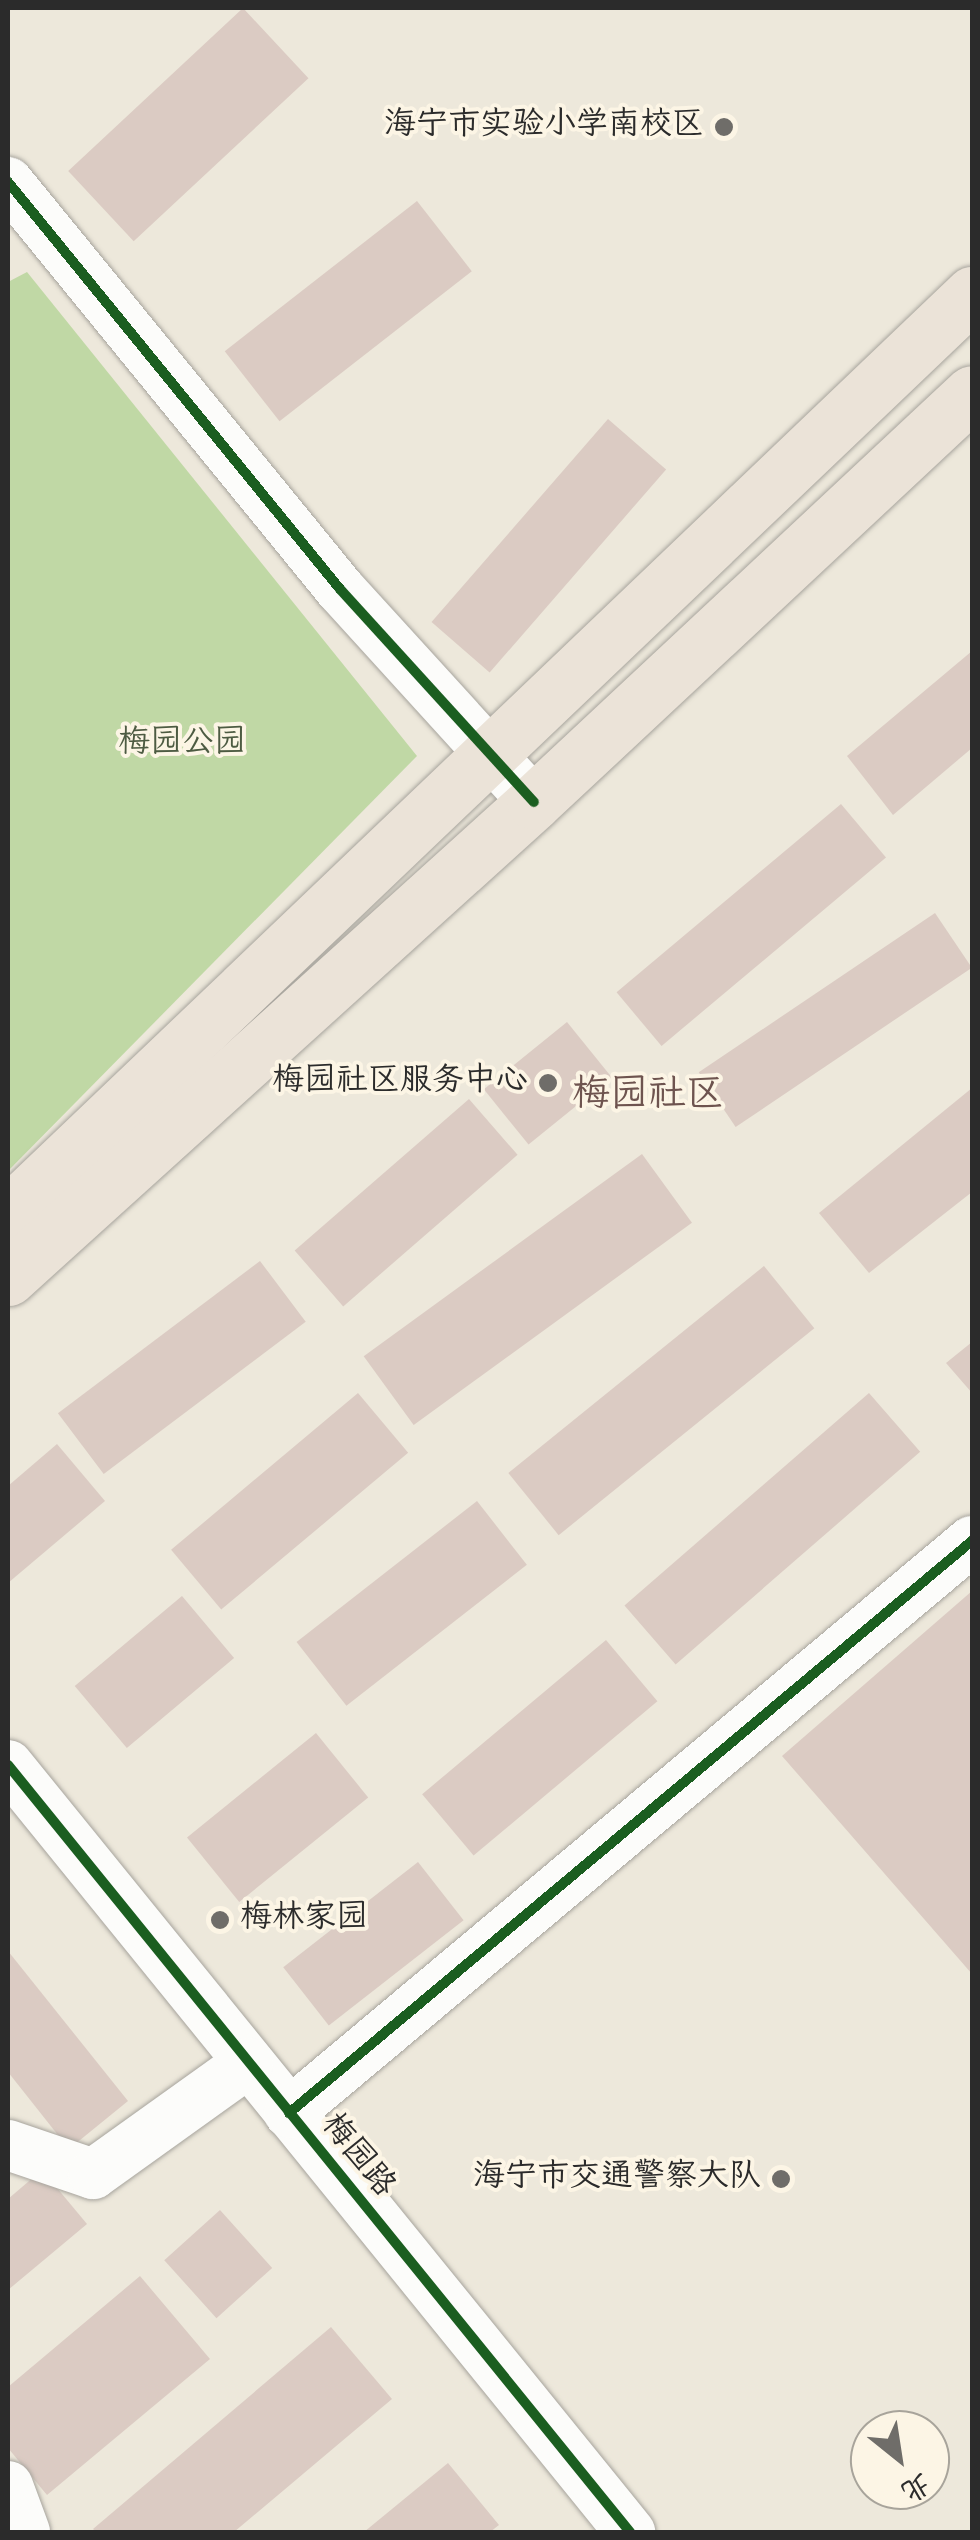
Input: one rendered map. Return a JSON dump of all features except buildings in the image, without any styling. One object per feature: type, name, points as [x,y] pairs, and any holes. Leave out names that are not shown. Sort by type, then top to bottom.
[{"type":"main road","points":[[8,1214],[972,294]]},
{"type":"main road","points":[[8,1278],[534,802],[972,393]]},
{"type":"street","points":[[8,182],[340,589],[493,752],[534,802]]},
{"type":"street","points":[[288,2113],[972,1541]]},
{"type":"street","name":"梅园路","points":[[8,1765],[630,2532]]},
{"type":"street","points":[[8,2110],[20,2150],[93,2174],[248,2063]]},
{"type":"street","points":[[8,2486],[25,2532]]},
{"type":"green space","name":"梅园公园","points":[[27,272],[417,756],[8,1171],[8,282]]},
{"type":"cycle path","points":[[8,182],[340,589],[534,802]]},
{"type":"cycle path","points":[[289,2113],[972,1541]]},
{"type":"cycle path","points":[[8,1765],[630,2532]]},
{"type":"place","name":"海宁市实验小学南校区","points":[[724,127]]},
{"type":"place","name":"梅园社区服务中心","points":[[548,1083]]},
{"type":"place","name":"梅林家园","points":[[220,1920]]},
{"type":"place","name":"海宁市交通警察大队","points":[[781,2179]]},
{"type":"district","name":"梅园社区","points":[[648,1098]]}]
